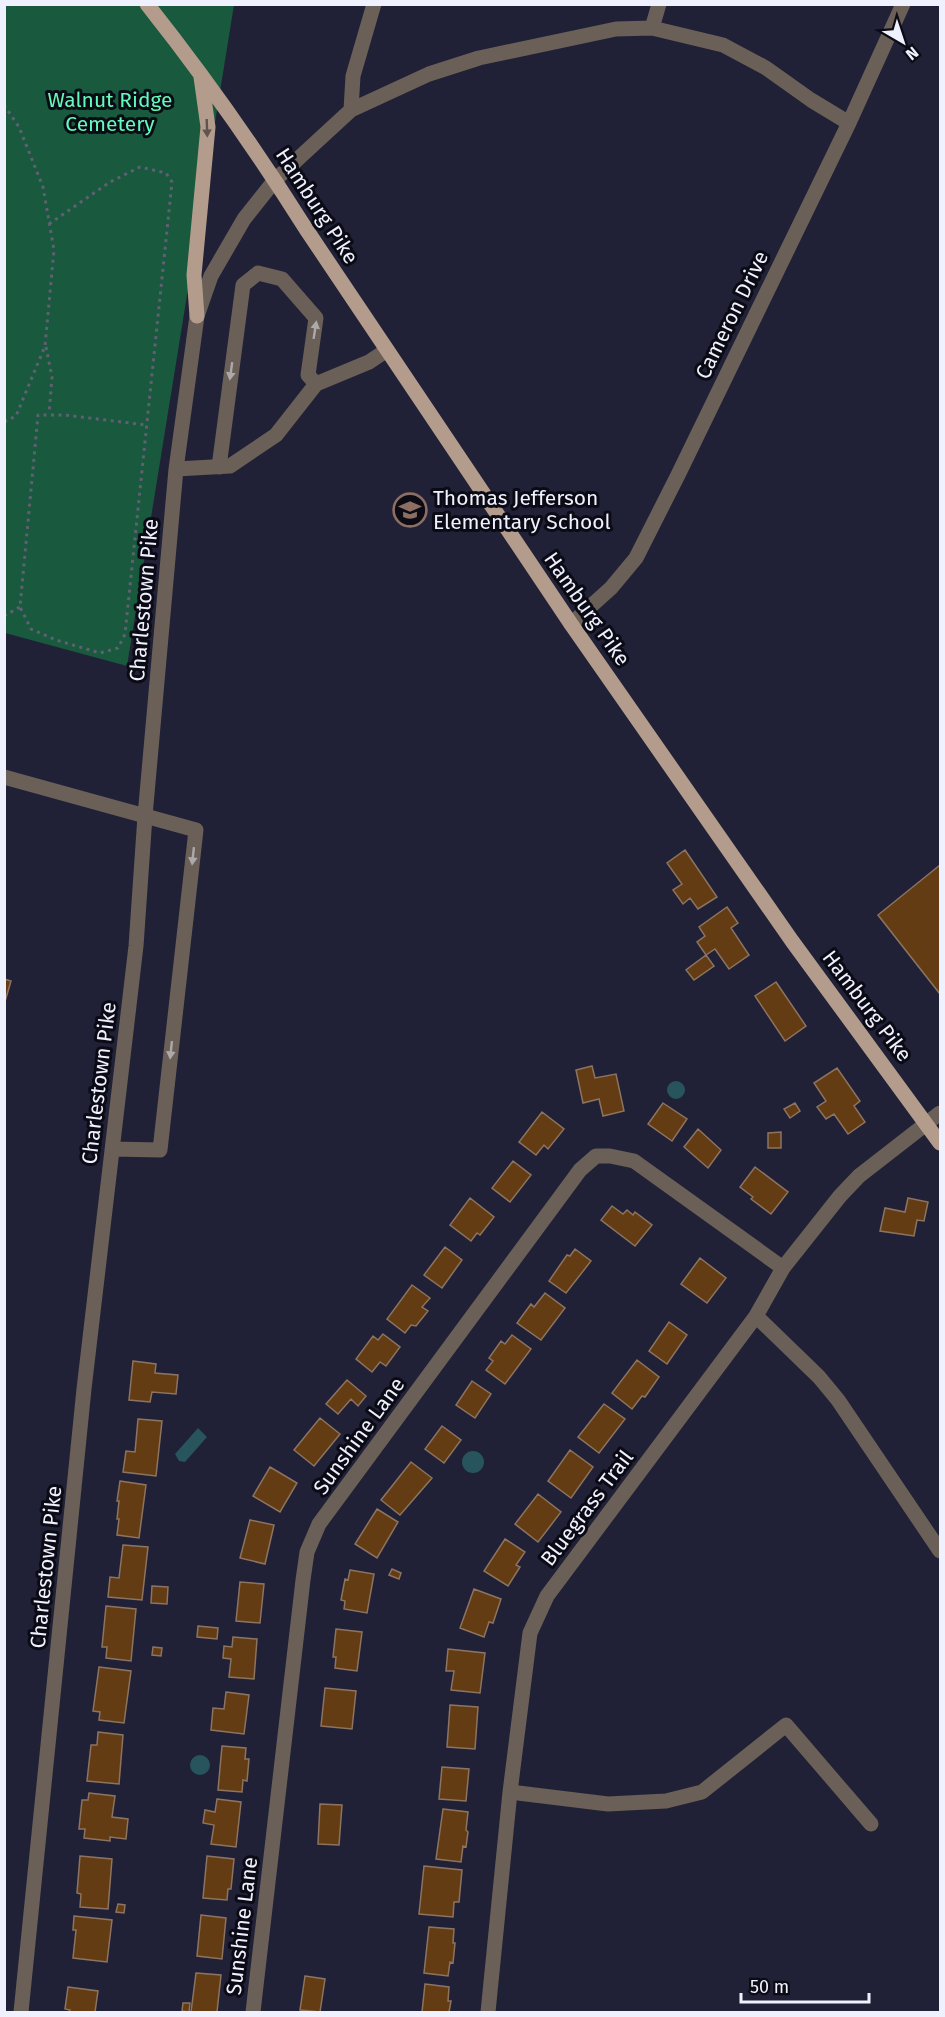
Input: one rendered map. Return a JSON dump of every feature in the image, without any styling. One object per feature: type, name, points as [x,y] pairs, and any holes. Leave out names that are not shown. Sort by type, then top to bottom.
[{"type":"main road","name":"Hamburg Pike","points":[[147,4],[200,71],[275,180],[571,624],[792,940],[940,1143]]},
{"type":"main road","points":[[197,316],[194,276],[208,127],[200,71]]},
{"type":"street","points":[[351,110],[353,76],[374,4]]},
{"type":"street","points":[[652,28],[658,4]]},
{"type":"street","name":"Cameron Drive","points":[[571,624],[611,588],[636,558],[849,123],[903,4]]},
{"type":"street","name":"Charlestown Pike","points":[[21,2013],[84,1389],[114,1149],[136,946],[145,816],[176,469],[197,316],[211,276],[244,219],[275,180],[351,110],[429,74],[479,58],[616,29],[652,28],[723,45],[766,68],[811,100],[849,123]]},
{"type":"street","points":[[219,467],[243,285],[258,273],[282,279],[316,318],[308,375],[316,384]]},
{"type":"street","points":[[176,469],[230,466],[276,435],[316,384],[369,362],[387,350]]},
{"type":"street","points":[[4,777],[196,830],[160,1150],[114,1149]]},
{"type":"street","name":"Bluegrass Trail","points":[[488,2013],[510,1792],[530,1633],[547,1596],[756,1316],[783,1268],[840,1196],[859,1176],[940,1113]]},
{"type":"street","name":"Sunshine Lane","points":[[254,2013],[303,1580],[307,1552],[319,1524],[580,1170],[596,1156],[610,1156],[634,1161],[783,1268]]},
{"type":"street","points":[[756,1316],[819,1377],[838,1400],[940,1551]]},
{"type":"street","points":[[510,1792],[608,1804],[666,1801],[702,1792],[786,1725],[871,1824]]},
{"type":"path","points":[[4,105],[18,127],[43,187],[54,250],[45,346],[15,416],[4,422]]},
{"type":"path","points":[[49,224],[110,182],[140,167],[166,172],[172,182],[125,634],[118,648],[100,652],[56,640],[31,629],[20,607],[38,415],[49,414],[146,425]]},
{"type":"path","points":[[45,346],[52,376],[49,414]]},
{"type":"path","points":[[4,615],[20,607]]},
{"type":"green space","name":"Walnut Ridge Cemetery","points":[[4,5],[234,5],[127,666],[5,633]]},
{"type":"shaded area","points":[[672,1081],[680,1081],[685,1086],[683,1097],[672,1099],[667,1094],[667,1086]]},
{"type":"shaded area","points":[[198,1428],[207,1437],[185,1462],[179,1461],[175,1454]]},
{"type":"shaded area","points":[[473,1451],[481,1454],[484,1462],[481,1470],[473,1473],[465,1470],[462,1462],[465,1454]]},
{"type":"shaded area","points":[[200,1755],[207,1758],[210,1765],[207,1772],[200,1775],[193,1772],[190,1765],[193,1758]]},
{"type":"building","points":[[685,850],[717,897],[698,909],[690,898],[683,904],[673,890],[682,884],[667,863]]},
{"type":"building","points":[[940,865],[940,994],[878,915]]},
{"type":"building","points":[[727,907],[738,923],[731,928],[749,955],[729,969],[715,949],[706,955],[697,942],[705,936],[699,927]]},
{"type":"building","points":[[706,955],[714,966],[694,980],[686,970]]},
{"type":"building","points":[[4,979],[11,981],[4,1005]]},
{"type":"building","points":[[776,982],[806,1026],[785,1041],[755,996]]},
{"type":"building","points":[[592,1066],[595,1078],[616,1074],[624,1111],[603,1116],[599,1099],[583,1103],[576,1070]]},
{"type":"building","points":[[837,1068],[860,1101],[854,1106],[865,1122],[848,1134],[834,1114],[826,1119],[817,1107],[826,1101],[814,1083]]},
{"type":"building","points":[[663,1103],[687,1119],[672,1141],[648,1124]]},
{"type":"building","points":[[795,1103],[800,1111],[790,1118],[784,1109]]},
{"type":"building","points":[[542,1112],[564,1129],[548,1149],[544,1145],[536,1155],[519,1142]]},
{"type":"building","points":[[698,1129],[721,1150],[708,1168],[684,1147]]},
{"type":"building","points":[[781,1132],[781,1148],[768,1148],[768,1133]]},
{"type":"building","points":[[513,1161],[531,1175],[510,1202],[492,1188]]},
{"type":"building","points":[[755,1167],[788,1192],[771,1214],[751,1199],[753,1197],[740,1187]]},
{"type":"building","points":[[470,1198],[494,1217],[480,1235],[477,1233],[471,1241],[450,1225]]},
{"type":"building","points":[[908,1198],[928,1202],[924,1221],[917,1220],[914,1236],[880,1231],[885,1208],[905,1212]]},
{"type":"building","points":[[612,1206],[623,1214],[627,1210],[633,1215],[635,1212],[652,1225],[635,1246],[601,1220]]},
{"type":"building","points":[[445,1247],[462,1260],[442,1288],[424,1275]]},
{"type":"building","points":[[575,1249],[591,1261],[566,1293],[549,1281],[567,1255],[570,1256]]},
{"type":"building","points":[[700,1258],[726,1278],[707,1303],[681,1284]]},
{"type":"building","points":[[412,1285],[430,1298],[422,1307],[428,1311],[416,1326],[411,1325],[405,1333],[387,1319]]},
{"type":"building","points":[[545,1293],[565,1308],[541,1340],[517,1323],[531,1304],[534,1307]]},
{"type":"building","points":[[669,1322],[687,1335],[667,1364],[649,1351]]},
{"type":"building","points":[[383,1334],[400,1347],[386,1366],[380,1362],[372,1372],[356,1359],[373,1336],[378,1340]]},
{"type":"building","points":[[512,1335],[531,1349],[505,1384],[486,1370],[493,1361],[489,1358],[501,1341],[505,1344]]},
{"type":"building","points":[[637,1360],[659,1377],[645,1397],[642,1396],[632,1409],[612,1393]]},
{"type":"building","points":[[133,1361],[156,1364],[155,1373],[178,1375],[176,1394],[152,1392],[150,1402],[129,1400]]},
{"type":"building","points":[[347,1380],[366,1396],[358,1406],[351,1399],[338,1414],[326,1404]]},
{"type":"building","points":[[472,1381],[491,1394],[475,1418],[456,1405]]},
{"type":"building","points":[[604,1404],[625,1419],[599,1453],[578,1437]]},
{"type":"building","points":[[320,1418],[340,1434],[314,1466],[294,1450]]},
{"type":"building","points":[[138,1419],[162,1421],[156,1476],[123,1472],[126,1451],[135,1452]]},
{"type":"building","points":[[442,1426],[461,1440],[444,1463],[425,1449]]},
{"type":"building","points":[[570,1450],[593,1467],[571,1498],[548,1481]]},
{"type":"building","points":[[411,1462],[432,1478],[400,1515],[381,1500]]},
{"type":"building","points":[[270,1467],[297,1483],[280,1512],[253,1496]]},
{"type":"building","points":[[120,1481],[146,1485],[139,1538],[117,1535],[119,1501],[117,1501]]},
{"type":"building","points":[[538,1494],[561,1512],[538,1542],[515,1524]]},
{"type":"building","points":[[377,1509],[398,1522],[377,1558],[355,1544]]},
{"type":"building","points":[[250,1520],[274,1525],[265,1564],[240,1558]]},
{"type":"building","points":[[505,1539],[525,1552],[516,1565],[520,1567],[508,1586],[484,1571]]},
{"type":"building","points":[[123,1545],[148,1547],[142,1600],[108,1597],[110,1577],[119,1578]]},
{"type":"building","points":[[392,1569],[401,1573],[399,1579],[389,1575]]},
{"type":"building","points":[[350,1570],[374,1574],[367,1613],[344,1609],[345,1601],[341,1600],[345,1579],[348,1580]]},
{"type":"building","points":[[240,1582],[264,1584],[260,1623],[236,1621]]},
{"type":"building","points":[[152,1586],[168,1587],[167,1604],[151,1603]]},
{"type":"building","points":[[474,1589],[501,1599],[493,1623],[489,1622],[484,1637],[460,1628]]},
{"type":"building","points":[[106,1606],[136,1609],[131,1661],[106,1658],[107,1647],[102,1647]]},
{"type":"building","points":[[198,1626],[218,1628],[217,1639],[197,1637]]},
{"type":"building","points":[[336,1629],[362,1632],[357,1671],[335,1668],[336,1657],[333,1657]]},
{"type":"building","points":[[233,1637],[257,1639],[254,1679],[229,1677],[231,1659],[223,1658],[224,1646],[232,1647]]},
{"type":"building","points":[[153,1647],[162,1648],[161,1656],[152,1655]]},
{"type":"building","points":[[448,1649],[485,1653],[480,1693],[451,1690],[454,1671],[446,1671]]},
{"type":"building","points":[[99,1667],[131,1671],[124,1723],[99,1720],[100,1712],[93,1711]]},
{"type":"building","points":[[325,1688],[356,1691],[352,1729],[321,1726]]},
{"type":"building","points":[[226,1692],[249,1695],[244,1734],[211,1730],[213,1708],[224,1709]]},
{"type":"building","points":[[450,1705],[478,1707],[475,1749],[447,1747]]},
{"type":"building","points":[[98,1732],[123,1735],[119,1784],[87,1781],[91,1745],[97,1745]]},
{"type":"building","points":[[222,1746],[246,1748],[245,1759],[249,1759],[247,1781],[243,1780],[242,1792],[218,1790]]},
{"type":"building","points":[[442,1767],[469,1769],[466,1801],[439,1799]]},
{"type":"building","points":[[89,1793],[115,1796],[112,1817],[128,1819],[126,1839],[110,1837],[110,1841],[84,1838],[85,1829],[79,1829],[82,1800],[88,1800]]},
{"type":"building","points":[[217,1799],[241,1802],[236,1847],[211,1844],[214,1825],[203,1823],[205,1810],[215,1812]]},
{"type":"building","points":[[320,1804],[342,1805],[339,1845],[318,1844]]},
{"type":"building","points":[[443,1809],[468,1812],[466,1847],[463,1846],[461,1862],[436,1859]]},
{"type":"building","points":[[80,1856],[112,1859],[108,1909],[80,1907],[81,1894],[77,1893]]},
{"type":"building","points":[[207,1856],[234,1859],[231,1889],[228,1889],[227,1900],[203,1898]]},
{"type":"building","points":[[424,1866],[462,1870],[459,1902],[454,1902],[453,1917],[419,1914]]},
{"type":"building","points":[[118,1904],[125,1905],[124,1913],[116,1912]]},
{"type":"building","points":[[201,1915],[226,1918],[222,1959],[197,1956]]},
{"type":"building","points":[[74,1916],[112,1920],[107,1962],[73,1958],[76,1930],[73,1930]]},
{"type":"building","points":[[429,1927],[454,1929],[453,1963],[450,1962],[448,1976],[424,1973]]},
{"type":"building","points":[[196,1973],[221,1975],[217,2012],[191,2012]]},
{"type":"building","points":[[305,1976],[325,1979],[320,2012],[300,2010]]},
{"type":"building","points":[[425,1984],[449,1987],[448,2001],[451,2001],[449,2012],[422,2012]]},
{"type":"building","points":[[68,1987],[98,1991],[95,2012],[69,2012],[70,2010],[65,2009]]},
{"type":"building","points":[[183,2003],[190,2003],[189,2012],[182,2011]]},
{"type":"place","name":"Thomas Jefferson Elementary School","points":[[410,510]]}]
